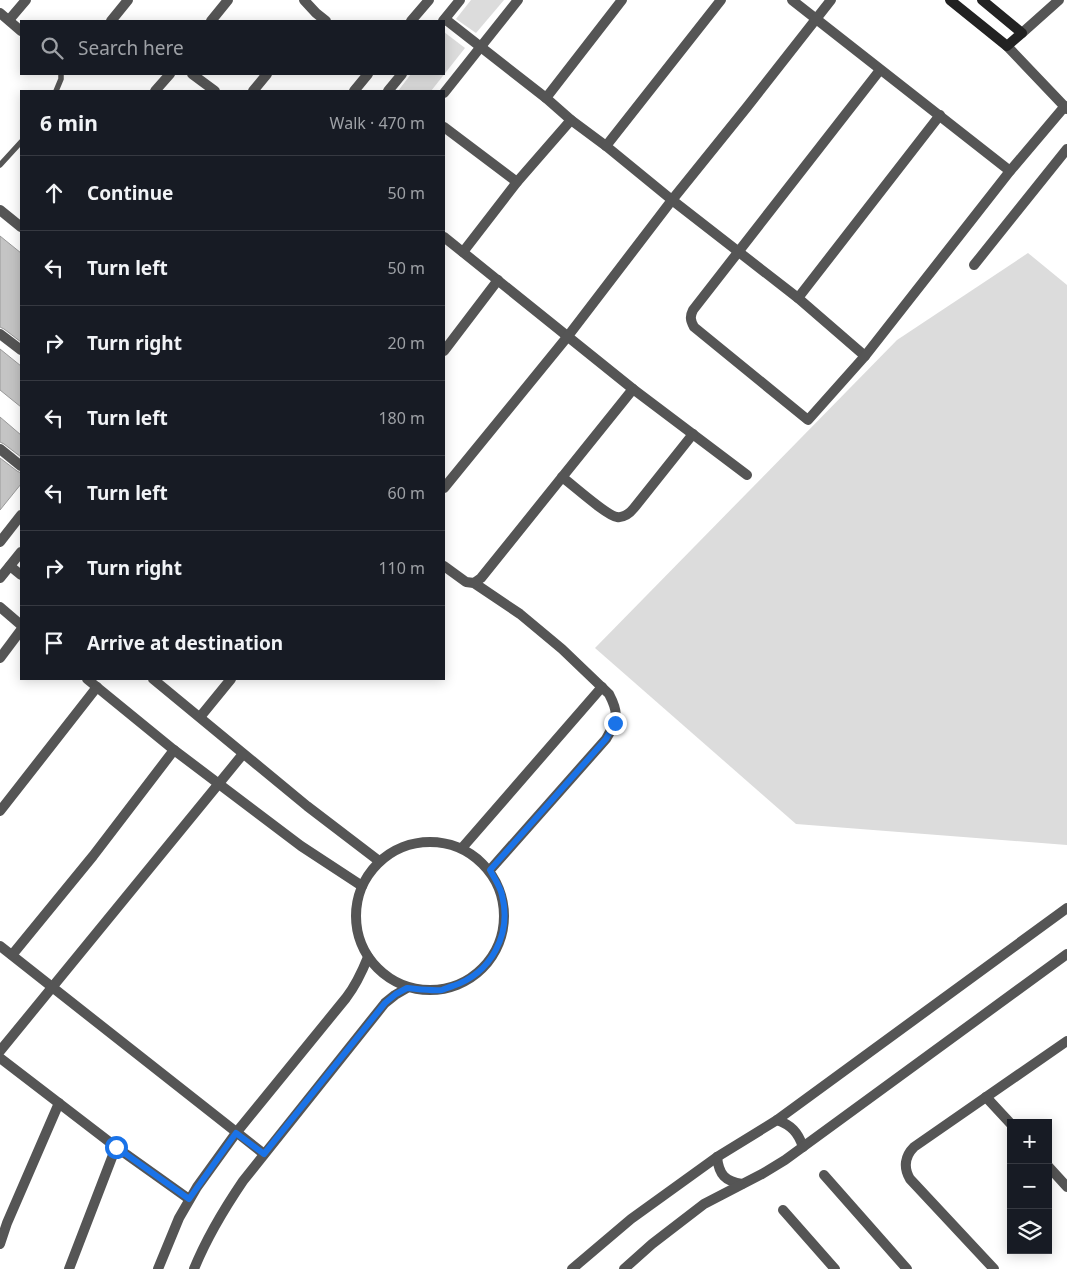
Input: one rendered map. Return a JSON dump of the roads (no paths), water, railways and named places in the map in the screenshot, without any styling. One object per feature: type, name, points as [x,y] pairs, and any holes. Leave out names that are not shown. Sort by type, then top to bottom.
[{"type":"main road","points":[[950,0],[1007,46],[1022,33],[982,0]]},
{"type":"street","points":[[9,20],[26,0]]},
{"type":"street","points":[[112,20],[128,0]]},
{"type":"street","points":[[212,20],[228,0]]},
{"type":"street","points":[[304,0],[312,17]]},
{"type":"street","points":[[412,20],[429,0]]},
{"type":"street","points":[[444,20],[460,0]]},
{"type":"street","points":[[445,92],[518,0]]},
{"type":"street","points":[[546,98],[622,0]]},
{"type":"street","points":[[606,146],[721,0]]},
{"type":"street","points":[[792,0],[1010,171]]},
{"type":"street","points":[[445,487],[568,336],[672,200],[831,0]]},
{"type":"street","points":[[1022,33],[1059,0]]},
{"type":"street","points":[[0,13],[20,29]]},
{"type":"street","points":[[445,21],[546,98],[571,120],[798,298],[865,356]]},
{"type":"street","points":[[880,70],[693,310],[690,319],[694,326],[808,420],[865,356],[1010,171],[1066,108],[1007,46]]},
{"type":"street","points":[[156,90],[169,75]]},
{"type":"street","points":[[193,75],[214,90]]},
{"type":"street","points":[[254,90],[266,75]]},
{"type":"street","points":[[355,90],[367,75]]},
{"type":"street","points":[[389,90],[401,75]]},
{"type":"street","points":[[798,298],[940,115]]},
{"type":"street","points":[[463,252],[518,182],[571,120]]},
{"type":"street","points":[[445,128],[518,182]]},
{"type":"street","points":[[974,266],[1067,149]]},
{"type":"street","points":[[0,210],[20,226]]},
{"type":"street","points":[[445,238],[633,389],[747,475]]},
{"type":"street","points":[[445,350],[498,280]]},
{"type":"street","points":[[0,334],[20,349]]},
{"type":"street","points":[[445,567],[466,582],[474,582],[482,578],[633,389]]},
{"type":"street","points":[[562,477],[610,515],[621,517],[631,512],[693,434]]},
{"type":"street","points":[[0,449],[20,465]]},
{"type":"street","points":[[0,542],[20,516]]},
{"type":"street","points":[[0,578],[20,553]]},
{"type":"street","points":[[10,566],[20,574]]},
{"type":"street","points":[[474,582],[520,614],[562,649],[609,694],[616,713],[615,723],[606,739],[490,870]]},
{"type":"street","points":[[0,607],[20,624]]},
{"type":"street","points":[[0,658],[20,631]]},
{"type":"street","points":[[88,680],[174,750],[301,846],[362,886]]},
{"type":"street","points":[[155,680],[307,806],[379,861]]},
{"type":"street","points":[[200,718],[229,680]]},
{"type":"street","points":[[0,811],[98,687]]},
{"type":"street","points":[[462,848],[602,687]]},
{"type":"street","points":[[12,955],[93,856],[174,750]]},
{"type":"street","points":[[0,1051],[243,754]]},
{"type":"street","points":[[418,842],[441,842],[462,848],[478,857],[490,870],[502,894],[505,919],[500,944],[486,966],[466,982],[442,990],[407,988],[379,970],[368,957],[359,940],[356,904],[362,886],[369,873],[379,861],[397,849],[418,842]]},
{"type":"street","points":[[572,1269],[631,1218],[717,1157],[777,1120],[1067,908]]},
{"type":"street","points":[[0,946],[264,1154]]},
{"type":"street","points":[[624,1269],[652,1244],[704,1204],[762,1174],[803,1147],[1067,954]]},
{"type":"street","points":[[158,1269],[189,1199],[236,1133],[346,998],[359,979],[368,957]]},
{"type":"street","points":[[194,1269],[212,1229],[227,1204],[264,1154],[385,1003],[407,988]]},
{"type":"street","points":[[994,1269],[910,1179],[905,1166],[907,1155],[914,1147],[1067,1040]]},
{"type":"street","points":[[0,1058],[116,1147],[189,1199]]},
{"type":"street","points":[[986,1097],[1007,1120]]},
{"type":"street","points":[[0,1244],[7,1223],[59,1103]]},
{"type":"street","points":[[777,1120],[786,1123],[794,1129],[803,1147]]},
{"type":"street","points":[[70,1269],[116,1147]]},
{"type":"street","points":[[717,1157],[718,1168],[724,1176],[732,1182],[742,1184]]},
{"type":"street","points":[[1052,1170],[1067,1187]]},
{"type":"street","points":[[824,1175],[907,1269]]},
{"type":"street","points":[[783,1210],[834,1269]]},
{"type":"lane","points":[[56,90],[62,75]]},
{"type":"lane","points":[[0,165],[20,143]]}]
